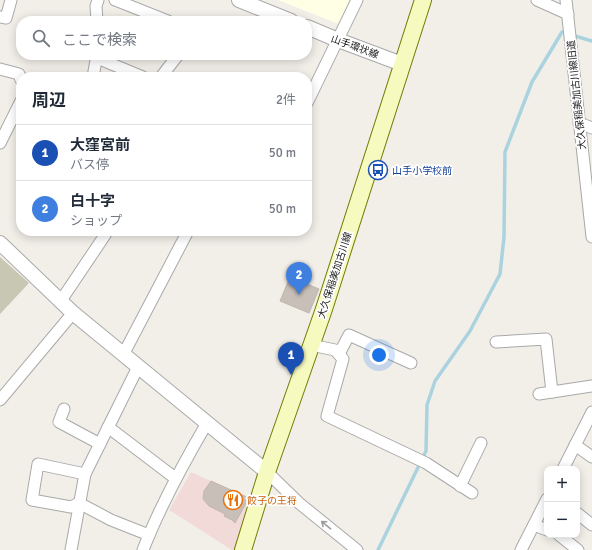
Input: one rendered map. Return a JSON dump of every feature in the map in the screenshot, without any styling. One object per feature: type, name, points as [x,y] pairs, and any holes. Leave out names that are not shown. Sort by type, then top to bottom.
[{"type":"main road","name":"大久保稲美加古川線","points":[[243,550],[267,472],[324,309],[423,0]]},
{"type":"street","points":[[0,17],[6,18],[11,0]]},
{"type":"street","points":[[96,16],[96,6],[98,0]]},
{"type":"street","points":[[115,0],[155,16]]},
{"type":"street","points":[[239,0],[279,16]]},
{"type":"street","points":[[312,93],[357,0]]},
{"type":"street","points":[[537,0],[568,14]]},
{"type":"street","name":"大久保稲美加古川線旧道","points":[[566,0],[592,237]]},
{"type":"street","name":"山手環状線","points":[[312,30],[402,64]]},
{"type":"street","points":[[93,72],[95,60]]},
{"type":"street","points":[[104,60],[132,72]]},
{"type":"street","points":[[165,72],[174,60]]},
{"type":"street","points":[[0,69],[16,73]]},
{"type":"street","points":[[0,143],[16,111]]},
{"type":"street","points":[[579,123],[592,128]]},
{"type":"street","points":[[60,302],[104,236]]},
{"type":"street","points":[[123,355],[185,236]]},
{"type":"street","points":[[0,244],[60,302],[267,472],[299,503],[357,550]]},
{"type":"street","points":[[0,400],[73,313]]},
{"type":"street","points":[[339,354],[349,334],[411,363]]},
{"type":"street","points":[[496,342],[546,339],[552,392]]},
{"type":"street","points":[[311,345],[335,350],[343,359],[328,416],[421,461],[472,493]]},
{"type":"street","points":[[71,550],[85,474],[138,367]]},
{"type":"street","points":[[539,394],[592,386]]},
{"type":"street","points":[[64,409],[59,422],[100,444]]},
{"type":"street","points":[[564,466],[592,412]]},
{"type":"street","points":[[143,550],[175,478],[207,423]]},
{"type":"street","points":[[108,427],[175,478]]},
{"type":"street","points":[[460,486],[480,443]]},
{"type":"street","points":[[575,445],[592,456]]},
{"type":"street","points":[[79,503],[71,507],[32,500],[38,464],[85,474]]},
{"type":"street","points":[[521,550],[546,502]]},
{"type":"street","points":[[79,503],[111,520],[149,535]]},
{"type":"street","points":[[580,515],[592,525]]},
{"type":"street","points":[[534,525],[544,529]]},
{"type":"street","points":[[563,538],[578,550]]},
{"type":"shaded area","points":[[278,0],[351,0],[339,24]]},
{"type":"shaded area","points":[[0,257],[29,283],[0,314]]},
{"type":"shaded area","points":[[191,472],[249,498],[235,550],[232,550],[169,510]]},
{"type":"building","points":[[290,277],[319,289],[309,313],[280,301]]},
{"type":"building","points":[[211,481],[249,498],[235,523],[224,516],[225,514],[209,506],[203,499],[204,491]]},
{"type":"waterway","points":[[378,550],[426,451],[427,405],[435,381],[470,331],[500,274],[504,237],[505,152],[532,82],[562,32],[592,41]]},
{"type":"place","name":"山手小学校前","points":[[378,170]]},
{"type":"place","name":"白十字","points":[[299,295]]},
{"type":"place","name":"大窪宮前","points":[[291,375]]},
{"type":"place","name":"餃子の王将","points":[[233,500]]}]
